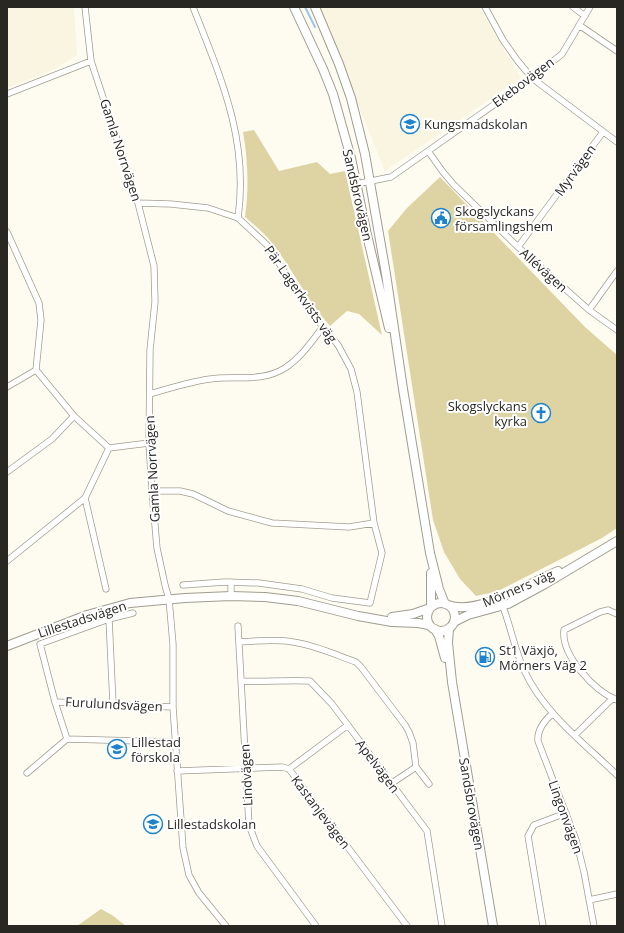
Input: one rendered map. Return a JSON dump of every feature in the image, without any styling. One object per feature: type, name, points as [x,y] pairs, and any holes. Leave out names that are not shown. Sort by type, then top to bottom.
[{"type":"main road","name":"Sandsbrovägen","points":[[294,7],[333,94],[351,158],[403,389]]},
{"type":"main road","name":"Sandsbrovägen","points":[[315,7],[339,64],[351,98],[365,154],[386,274],[430,553],[437,584],[446,604]]},
{"type":"main road","name":"Mörners väg","points":[[451,625],[468,615],[544,584],[617,541]]},
{"type":"main road","name":"Sandsbrovägen","points":[[430,553],[432,600],[430,607]]},
{"type":"main road","name":"Lillestadsvägen","points":[[7,646],[86,615],[130,603],[231,596],[265,597],[298,601],[358,616],[392,622],[418,623],[432,627]]},
{"type":"main road","name":"Mörners väg","points":[[446,604],[454,607],[461,607],[501,602]]},
{"type":"main road","points":[[438,603],[446,604],[454,613],[451,625],[443,630],[432,627],[427,618],[430,607],[438,603]]},
{"type":"main road","name":"Lillestadsvägen","points":[[376,619],[408,615],[424,611],[430,607]]},
{"type":"main road","name":"Sandsbrovägen","points":[[451,625],[448,644],[452,682],[493,926]]},
{"type":"main road","name":"Sandsbrovägen","points":[[432,627],[442,646],[452,682]]},
{"type":"street","name":"Gamla Norrvägen","points":[[85,7],[91,61],[138,203],[154,266],[155,302],[150,350],[149,443],[157,548],[169,600],[173,644],[173,707],[183,848],[189,875],[199,893],[226,926]]},
{"type":"street","points":[[138,203],[171,204],[208,208],[238,218],[241,180],[235,125],[221,79],[193,7]]},
{"type":"street","points":[[485,7],[503,40],[532,78],[617,142]]},
{"type":"street","points":[[573,7],[585,16]]},
{"type":"street","name":"Ekebovägen","points":[[356,184],[391,177],[532,78],[562,54],[590,7]]},
{"type":"street","points":[[579,25],[617,51]]},
{"type":"street","points":[[7,94],[91,61]]},
{"type":"street","name":"Myrvägen","points":[[518,247],[603,132]]},
{"type":"street","name":"Allévägen","points":[[428,151],[454,186],[518,247],[589,310],[617,330]]},
{"type":"street","name":"Pär Lagerkvists väg","points":[[231,582],[259,582],[302,589],[332,598],[370,603],[382,553],[374,523],[357,392],[351,369],[338,346],[310,311],[267,245],[238,218]]},
{"type":"street","points":[[7,232],[39,303],[41,320],[36,370],[74,416],[109,448],[149,443]]},
{"type":"street","points":[[589,310],[617,271]]},
{"type":"street","points":[[150,394],[182,384],[212,379],[245,379],[267,376],[285,368],[298,358],[323,327]]},
{"type":"street","points":[[7,387],[36,370]]},
{"type":"street","points":[[7,472],[52,439],[74,416]]},
{"type":"street","points":[[7,561],[85,498],[109,448]]},
{"type":"street","points":[[152,491],[180,491],[193,494],[228,511],[272,523],[349,526],[374,523]]},
{"type":"street","points":[[85,498],[106,590]]},
{"type":"street","points":[[183,585],[231,582],[231,596]]},
{"type":"street","points":[[501,602],[518,656],[525,673],[539,697],[553,713],[617,775]]},
{"type":"street","points":[[575,735],[615,699],[587,677],[571,656],[563,638],[564,630],[600,612],[608,610],[617,614]]},
{"type":"street","name":"Lillestadsvägen","points":[[55,702],[40,644],[109,619],[133,613]]},
{"type":"street","points":[[109,619],[113,704]]},
{"type":"street","name":"Lindvägen","points":[[238,626],[249,825],[257,846],[316,926]]},
{"type":"street","points":[[240,642],[275,640],[294,642],[315,647],[356,662],[361,666],[405,725],[413,743],[416,767],[429,784]]},
{"type":"street","name":"Apelvägen","points":[[241,681],[310,681],[332,704],[427,831],[442,926]]},
{"type":"street","points":[[55,702],[67,739]]},
{"type":"street","name":"Furulundsvägen","points":[[55,702],[173,707]]},
{"type":"street","name":"Lingonvägen","points":[[553,713],[542,727],[538,736],[538,741],[576,840],[584,872],[594,926]]},
{"type":"street","points":[[289,769],[348,725]]},
{"type":"street","points":[[27,773],[67,739],[175,742]]},
{"type":"street","name":"Kastanjevägen","points":[[177,771],[282,767],[289,769],[407,926]]},
{"type":"street","points":[[392,783],[416,767]]},
{"type":"street","points":[[543,926],[528,836],[534,825],[566,813]]},
{"type":"street","points":[[589,900],[617,894]]},
{"type":"shaded area","points":[[7,7],[74,7],[77,55],[55,69],[7,88]]},
{"type":"shaded area","name":"Kungsmadskolan","points":[[318,7],[479,7],[521,78],[385,171]]},
{"type":"shaded area","points":[[254,130],[279,171],[317,162],[330,174],[345,171],[382,335],[359,314],[347,311],[330,326],[313,305],[268,238],[245,217],[247,174],[243,132]]},
{"type":"shaded area","points":[[440,177],[585,327],[617,355],[617,528],[602,538],[502,589],[476,596],[460,579],[444,552],[433,520],[388,231],[407,208]]},
{"type":"shaded area","points":[[101,909],[112,915],[126,926],[77,926]]},
{"type":"waterway","points":[[305,7],[315,27]]},
{"type":"place","name":"Kungsmadskolan","points":[[410,124]]},
{"type":"place","name":"Skogslyckans församlingshem","points":[[441,218]]},
{"type":"place","name":"Skogslyckans kyrka","points":[[541,413]]},
{"type":"place","name":"St1 Växjö, Mörners Väg 2","points":[[485,657]]},
{"type":"place","name":"Lillestad förskola","points":[[117,749]]},
{"type":"place","name":"Lillestadskolan","points":[[153,824]]}]
